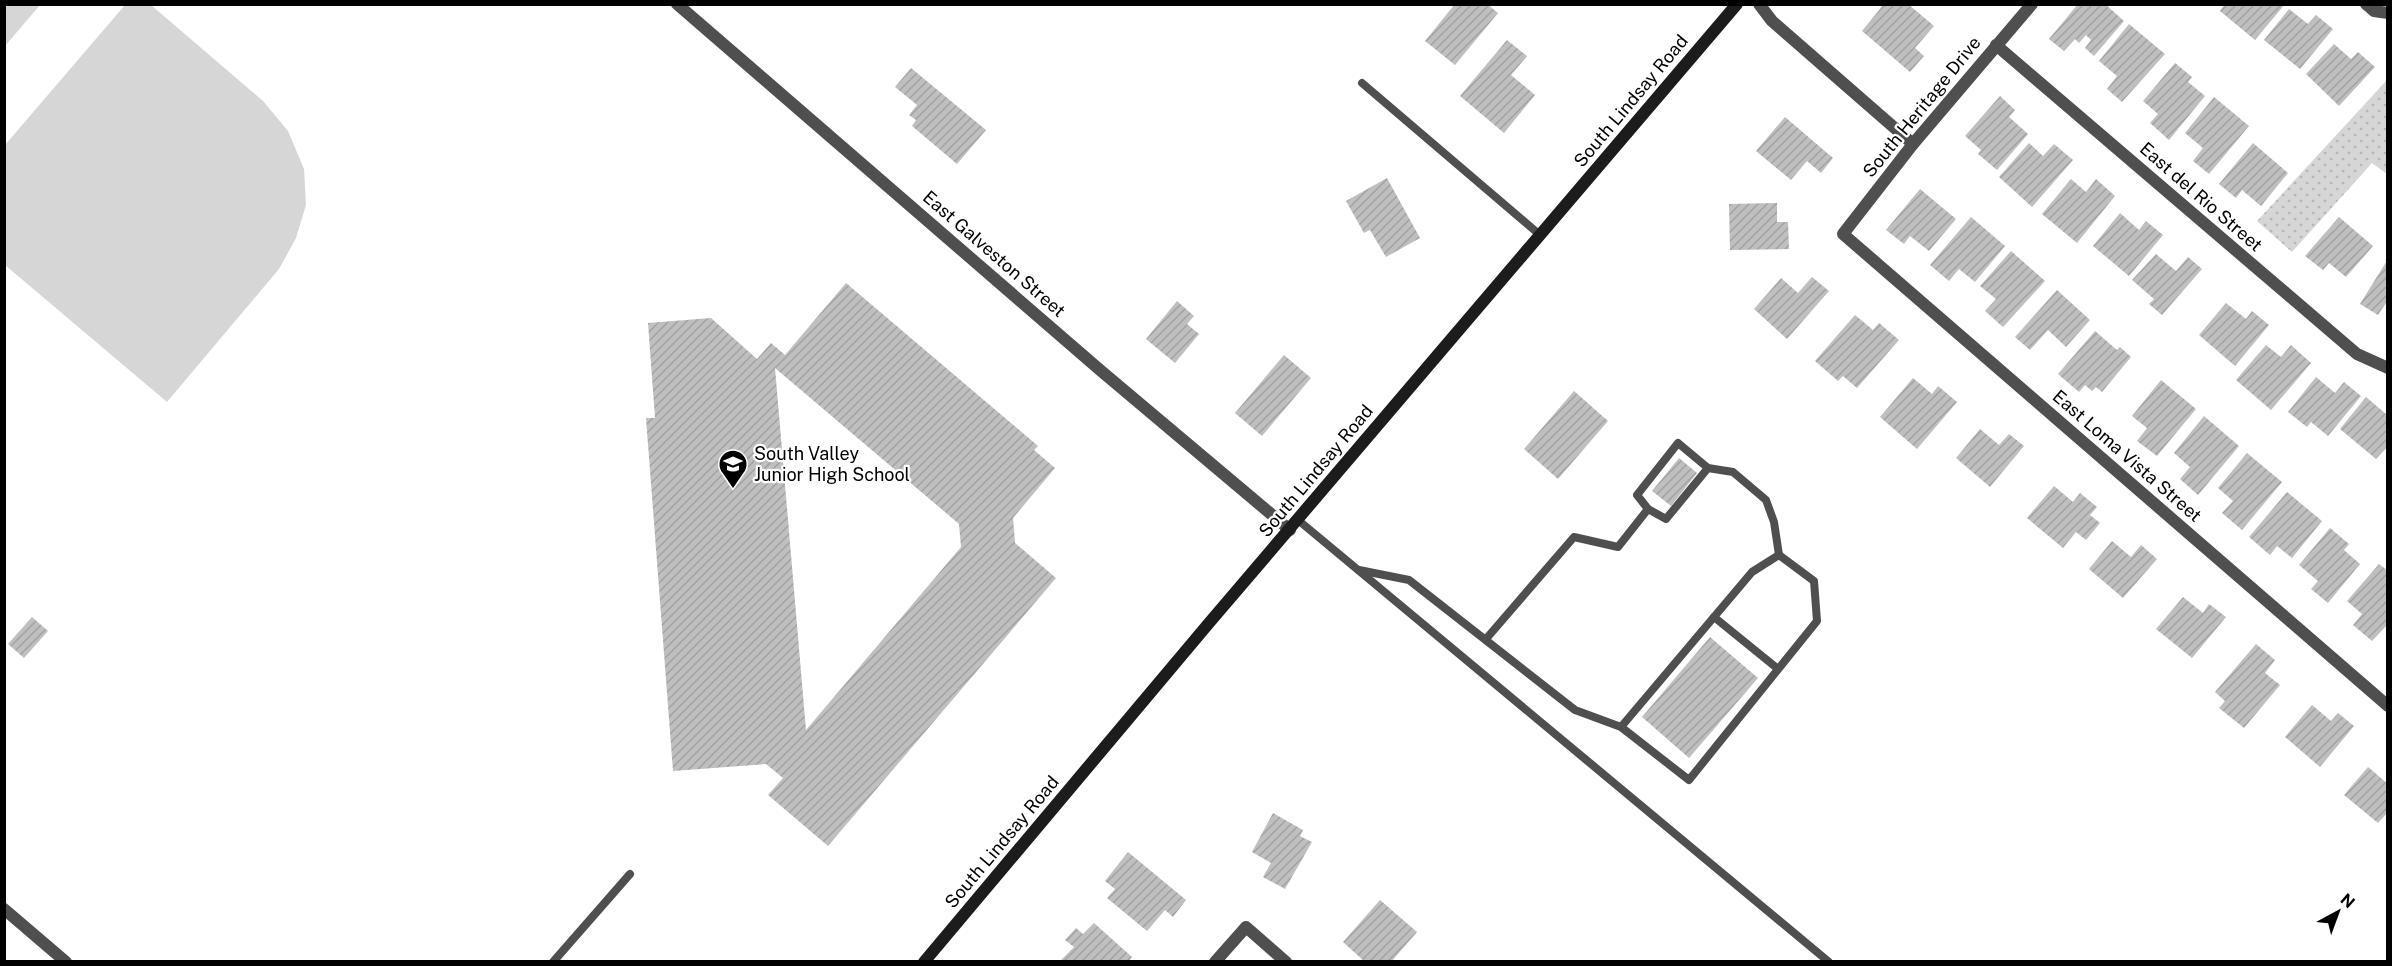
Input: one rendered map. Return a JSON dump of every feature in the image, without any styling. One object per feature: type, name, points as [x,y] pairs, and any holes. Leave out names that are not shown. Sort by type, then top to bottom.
[{"type":"main road","name":"South Lindsay Road","points":[[924,962],[1737,4]]},
{"type":"street","name":"East Galveston Street","points":[[676,4],[1294,525]]},
{"type":"street","points":[[1759,4],[1772,21],[1913,144]]},
{"type":"street","name":"South Heritage Drive","points":[[1843,234],[1913,144],[2032,4]]},
{"type":"street","points":[[2366,4],[2374,11],[2388,13]]},
{"type":"street","name":"East del Rio Street","points":[[1996,45],[2357,354],[2388,368]]},
{"type":"street","name":"East Loma Vista Street","points":[[1843,234],[2388,706]]},
{"type":"street","points":[[4,909],[66,962]]},
{"type":"street","points":[[1215,962],[1246,927],[1286,962]]},
{"type":"lane","points":[[1362,83],[1540,235]]},
{"type":"lane","points":[[1359,570],[1410,580],[1575,710],[1621,727],[1689,780],[1817,621],[1814,581],[1779,555],[1774,522],[1766,500],[1733,472],[1708,468],[1678,443],[1637,495],[1648,508],[1666,519],[1708,468]]},
{"type":"lane","points":[[1486,639],[1574,537],[1618,547],[1648,508]]},
{"type":"lane","points":[[1294,525],[1359,570],[1829,962]]},
{"type":"lane","points":[[1621,727],[1752,572],[1779,555]]},
{"type":"lane","points":[[1714,617],[1778,669]]},
{"type":"lane","points":[[553,962],[630,873]]},
{"type":"shaded area","points":[[4,5],[40,5],[5,46]]},
{"type":"shaded area","points":[[125,5],[151,5],[263,101],[288,131],[304,169],[306,205],[296,238],[279,269],[167,402],[5,265],[5,145]]},
{"type":"shaded area","points":[[2387,80],[2387,174],[2372,163],[2292,252],[2257,221]]},
{"type":"building","points":[[1455,4],[1487,4],[1498,13],[1455,65],[1425,41]]},
{"type":"building","points":[[1884,4],[1908,4],[1934,26],[1915,48],[1924,56],[1910,72],[1862,31]]},
{"type":"building","points":[[2078,4],[2105,4],[2124,21],[2094,56],[2085,48],[2091,40],[2086,35],[2079,43],[2075,39],[2064,51],[2049,39]]},
{"type":"building","points":[[2225,4],[2285,4],[2255,40],[2220,11]]},
{"type":"building","points":[[2289,9],[2308,24],[2316,15],[2333,29],[2300,69],[2264,40]]},
{"type":"building","points":[[2129,24],[2165,54],[2122,102],[2107,89],[2117,76],[2099,61]]},
{"type":"building","points":[[1507,40],[1527,56],[1511,75],[1535,95],[1504,133],[1460,96]]},
{"type":"building","points":[[2334,44],[2351,59],[2358,52],[2375,67],[2339,106],[2306,74]]},
{"type":"building","points":[[2175,63],[2192,77],[2188,82],[2205,96],[2169,140],[2150,123],[2158,114],[2143,101]]},
{"type":"building","points":[[911,68],[986,130],[957,164],[912,126],[916,120],[909,115],[917,105],[895,87]]},
{"type":"building","points":[[2000,96],[2015,110],[2009,117],[2028,134],[1997,170],[1978,154],[1981,150],[1965,136]]},
{"type":"building","points":[[2214,97],[2249,126],[2209,174],[2193,161],[2203,148],[2185,133]]},
{"type":"building","points":[[1785,117],[1833,158],[1821,173],[1807,161],[1791,180],[1756,151]]},
{"type":"building","points":[[2029,143],[2043,156],[2054,144],[2073,160],[2032,207],[1999,177]]},
{"type":"building","points":[[2253,143],[2288,173],[2261,206],[2242,190],[2236,198],[2219,184]]},
{"type":"building","points":[[1387,178],[1420,238],[1386,257],[1370,230],[1364,233],[1346,201]]},
{"type":"building","points":[[2071,179],[2086,192],[2096,179],[2115,196],[2077,243],[2042,214]]},
{"type":"building","points":[[1920,189],[1956,219],[1929,251],[1910,236],[1904,244],[1886,230]]},
{"type":"building","points":[[1777,203],[1777,222],[1788,222],[1789,249],[1730,250],[1729,204]]},
{"type":"building","points":[[2120,213],[2139,230],[2146,221],[2163,235],[2129,276],[2093,246]]},
{"type":"building","points":[[1971,217],[2005,246],[1975,282],[1959,269],[1949,281],[1930,265]]},
{"type":"building","points":[[2339,217],[2373,246],[2346,277],[2329,263],[2323,270],[2305,256]]},
{"type":"building","points":[[2011,251],[2045,281],[2003,327],[1985,311],[1996,299],[1980,286]]},
{"type":"building","points":[[2156,254],[2176,271],[2188,257],[2202,269],[2162,315],[2149,304],[2154,299],[2132,280]]},
{"type":"building","points":[[2388,259],[2388,300],[2378,315],[2360,304]]},
{"type":"building","points":[[1812,277],[1829,291],[1787,339],[1754,309],[1781,278],[1798,293]]},
{"type":"building","points":[[846,283],[1038,446],[1034,450],[1055,468],[1013,518],[1015,543],[1056,578],[828,846],[768,795],[783,778],[766,764],[673,771],[646,418],[655,418],[648,323],[711,318],[757,359],[771,343],[785,355]],"holes":[[[775,368],[959,524],[961,547],[806,730]]]},
{"type":"building","points":[[2057,290],[2090,320],[2066,347],[2048,330],[2030,350],[2015,337]]},
{"type":"building","points":[[1177,301],[1194,316],[1187,324],[1199,334],[1175,363],[1146,339]]},
{"type":"building","points":[[2226,303],[2246,319],[2252,311],[2269,325],[2235,366],[2199,335]]},
{"type":"building","points":[[1855,315],[1873,330],[1879,323],[1899,340],[1857,388],[1843,376],[1838,381],[1815,361]]},
{"type":"building","points":[[2095,331],[2117,350],[2120,347],[2131,357],[2102,392],[2096,387],[2092,391],[2085,385],[2079,392],[2058,374]]},
{"type":"building","points":[[2266,345],[2281,357],[2291,345],[2311,363],[2271,410],[2236,380]]},
{"type":"building","points":[[1284,355],[1311,378],[1262,436],[1235,413]]},
{"type":"building","points":[[2316,377],[2335,393],[2344,382],[2361,396],[2328,436],[2311,422],[2307,427],[2288,412]]},
{"type":"building","points":[[1913,378],[1932,394],[1938,386],[1957,402],[1917,449],[1880,417]]},
{"type":"building","points":[[2161,380],[2196,409],[2157,456],[2137,441],[2147,428],[2132,416]]},
{"type":"building","points":[[1574,391],[1608,421],[1558,479],[1524,449]]},
{"type":"building","points":[[2366,397],[2386,414],[2388,412],[2388,446],[2376,459],[2340,429]]},
{"type":"building","points":[[2204,416],[2239,446],[2198,495],[2180,479],[2190,467],[2174,453]]},
{"type":"building","points":[[1980,429],[1999,445],[2009,434],[2024,446],[1990,487],[1956,458]]},
{"type":"building","points":[[2247,453],[2282,482],[2242,530],[2222,513],[2233,501],[2218,488]]},
{"type":"building","points":[[1679,458],[1697,473],[1671,506],[1652,491]]},
{"type":"building","points":[[2054,486],[2073,502],[2080,493],[2097,507],[2090,515],[2100,523],[2086,540],[2076,532],[2063,548],[2027,518]]},
{"type":"building","points":[[2287,492],[2322,521],[2292,558],[2277,546],[2270,555],[2249,537]]},
{"type":"building","points":[[2330,528],[2349,544],[2344,550],[2360,564],[2328,603],[2311,589],[2318,581],[2299,565]]},
{"type":"building","points":[[2112,541],[2131,557],[2141,545],[2157,559],[2123,598],[2089,569]]},
{"type":"building","points":[[2379,564],[2388,571],[2388,624],[2372,641],[2353,625],[2362,614],[2347,601]]},
{"type":"building","points":[[2183,597],[2203,613],[2209,604],[2226,617],[2192,658],[2156,629]]},
{"type":"building","points":[[32,617],[48,631],[24,658],[8,644]]},
{"type":"building","points":[[1710,637],[1758,678],[1689,758],[1642,717]]},
{"type":"building","points":[[2256,644],[2275,660],[2265,673],[2280,685],[2244,728],[2219,708],[2225,701],[2215,692]]},
{"type":"building","points":[[2312,705],[2331,721],[2338,713],[2354,726],[2320,767],[2285,737]]},
{"type":"building","points":[[2368,767],[2388,784],[2388,812],[2378,823],[2344,795]]},
{"type":"building","points":[[1273,813],[1303,830],[1300,836],[1312,842],[1285,889],[1263,877],[1271,863],[1252,852]]},
{"type":"building","points":[[1128,852],[1186,900],[1173,917],[1165,910],[1147,931],[1107,898],[1115,889],[1105,881]]},
{"type":"building","points":[[1380,900],[1417,932],[1391,962],[1365,962],[1343,942]]},
{"type":"building","points":[[1094,923],[1132,957],[1128,962],[1061,960],[1074,947],[1065,940],[1076,928],[1083,934]]},
{"type":"place","name":"South Valley Junior High School","points":[[733,490]]}]
